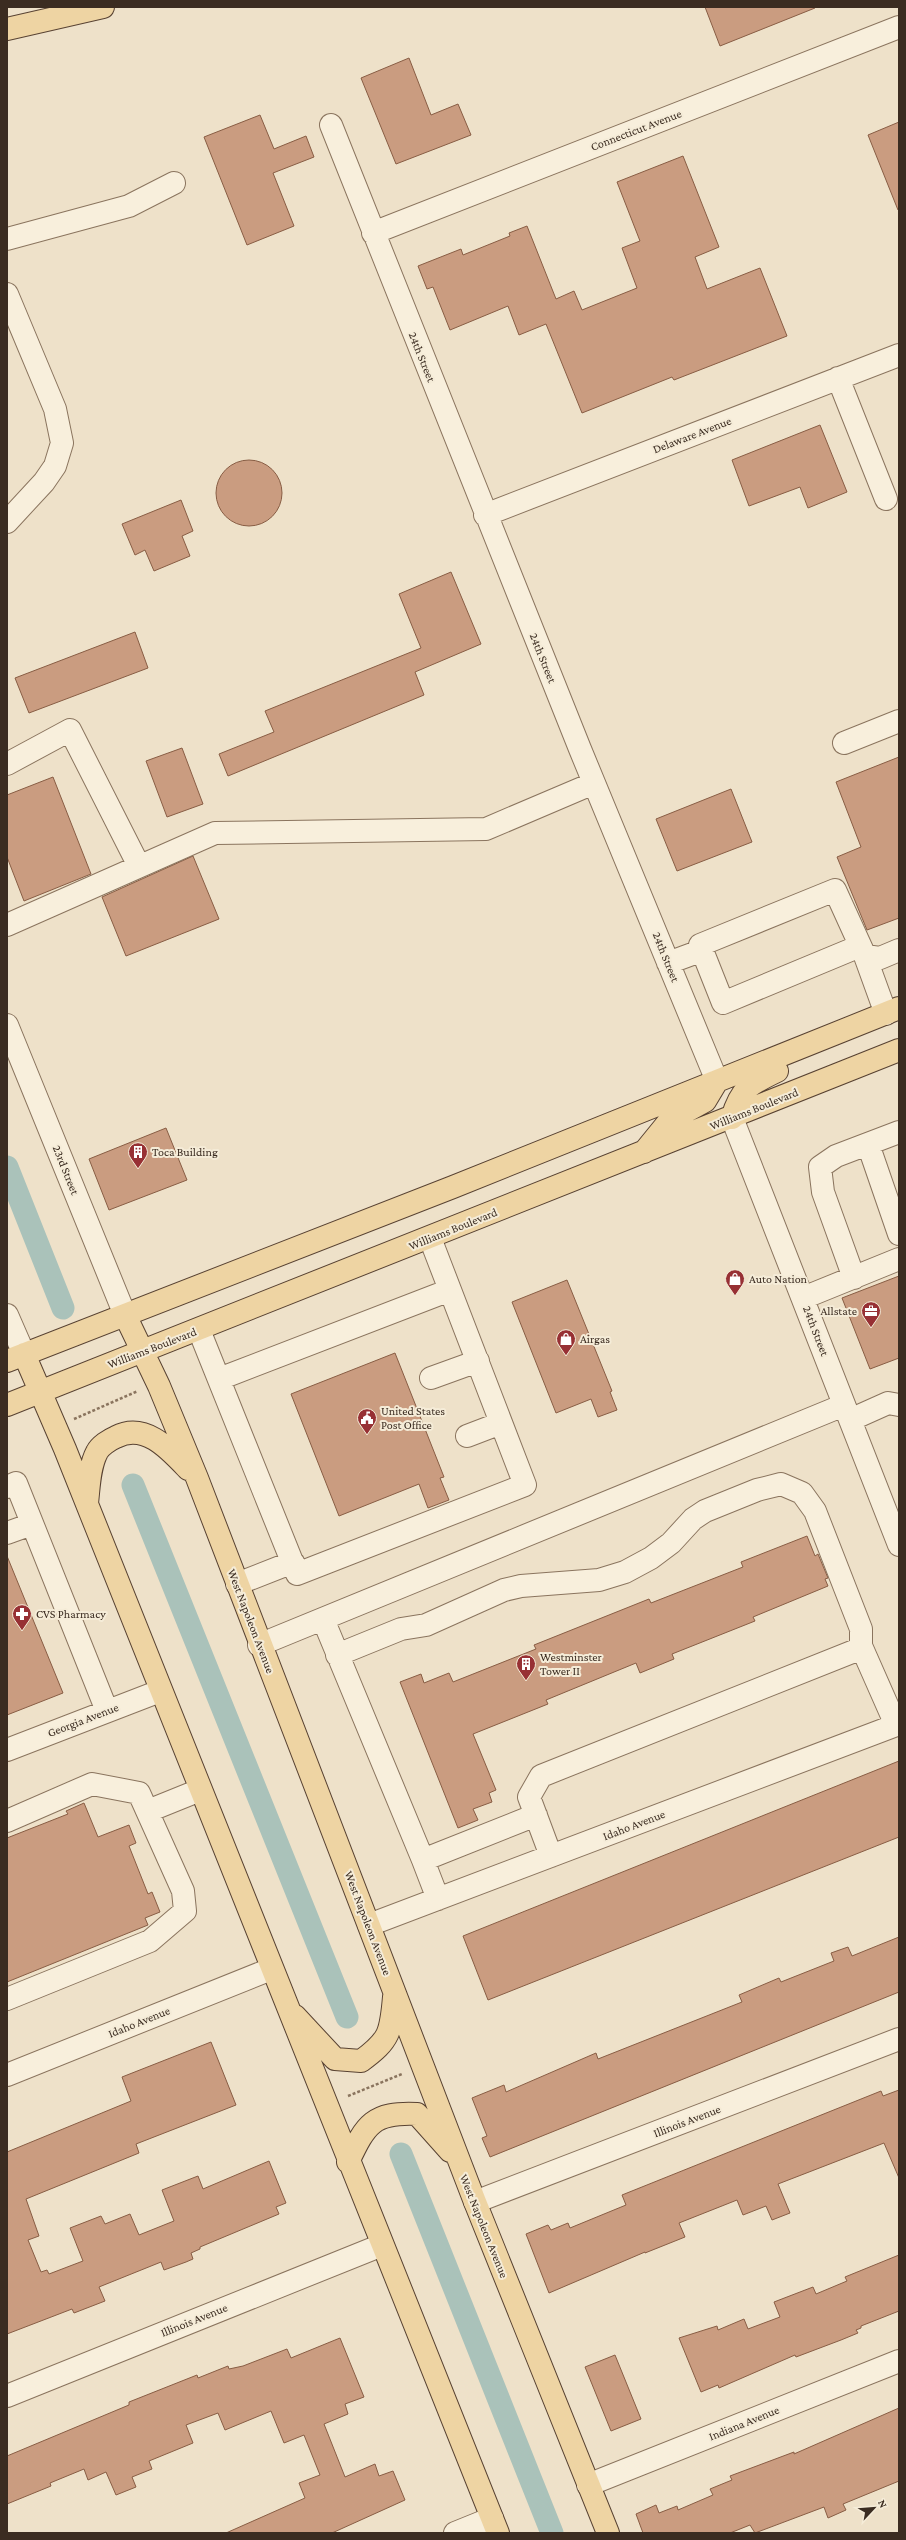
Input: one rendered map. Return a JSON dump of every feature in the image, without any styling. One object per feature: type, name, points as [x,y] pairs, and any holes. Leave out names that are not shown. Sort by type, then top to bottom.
[{"type":"main road","points":[[7,29],[103,7]]},
{"type":"main road","points":[[495,2525],[40,1392],[15,1357],[446,1190],[892,1011]]},
{"type":"main road","points":[[732,1118],[738,1098],[751,1083],[811,1056],[824,1038]]},
{"type":"main road","name":"Williams Boulevard","points":[[7,1405],[142,1351],[200,1330],[899,1050]]},
{"type":"main road","points":[[644,1153],[670,1120],[705,1101],[717,1081]]},
{"type":"main road","name":"West Napoleon Avenue","points":[[125,1315],[197,1478],[259,1645],[395,1992],[475,2202],[608,2533]]},
{"type":"main road","points":[[87,1508],[91,1469],[97,1451],[110,1440],[124,1432],[142,1433],[158,1441],[197,1478]]},
{"type":"main road","points":[[286,2006],[335,2059],[361,2061],[380,2047],[391,2028],[395,1992]]},
{"type":"main road","points":[[348,2162],[361,2134],[379,2118],[394,2113],[417,2114],[460,2162]]},
{"type":"street","name":"Connecticut Avenue","points":[[373,233],[899,27]]},
{"type":"street","name":"24th Street","points":[[332,125],[373,233],[485,515],[717,1081]]},
{"type":"street","points":[[7,239],[129,206],[174,183]]},
{"type":"street","points":[[7,294],[55,409],[62,443],[55,466],[44,482],[7,522]]},
{"type":"street","name":"Delaware Avenue","points":[[485,515],[899,355]]},
{"type":"street","points":[[838,378],[886,499]]},
{"type":"street","points":[[844,743],[899,721]]},
{"type":"street","points":[[7,764],[70,730],[139,866]]},
{"type":"street","points":[[7,925],[215,833],[486,829],[594,784]]},
{"type":"street","points":[[892,1011],[862,951],[835,890],[700,945],[723,1003],[862,951],[880,958],[899,950]]},
{"type":"street","points":[[668,963],[703,950]]},
{"type":"street","name":"23rd Street","points":[[7,1025],[125,1315]]},
{"type":"street","name":"24th Street","points":[[732,1118],[899,1545]]},
{"type":"street","points":[[854,1278],[824,1192],[820,1167],[836,1156],[899,1132]]},
{"type":"street","points":[[868,1144],[899,1234]]},
{"type":"street","points":[[200,1330],[297,1574],[526,1485],[430,1238]]},
{"type":"street","points":[[803,1298],[899,1259]]},
{"type":"street","points":[[219,1378],[450,1290]]},
{"type":"street","points":[[7,1315],[15,1357]]},
{"type":"street","points":[[431,1378],[478,1361]]},
{"type":"street","points":[[259,1645],[847,1412],[888,1403],[899,1405]]},
{"type":"street","points":[[467,1436],[501,1423]]},
{"type":"street","points":[[7,1487],[16,1483],[107,1711]]},
{"type":"street","points":[[337,1655],[401,1629],[426,1625],[504,1590],[521,1586],[600,1580],[625,1572],[651,1558],[671,1544],[693,1519],[705,1511],[757,1490],[781,1484],[802,1493],[815,1511],[861,1629],[861,1649],[897,1725]]},
{"type":"street","points":[[7,1533],[32,1524]]},
{"type":"street","points":[[237,1584],[293,1562]]},
{"type":"street","points":[[323,1619],[438,1899]]},
{"type":"street","points":[[551,1856],[528,1797],[541,1776],[861,1649]]},
{"type":"street","name":"Georgia Avenue","points":[[7,1750],[160,1691]]},
{"type":"street","name":"Idaho Avenue","points":[[369,1925],[897,1725]]},
{"type":"street","points":[[7,1821],[92,1784],[139,1793],[183,1891],[185,1911],[150,1941],[7,2000]]},
{"type":"street","points":[[148,1811],[200,1790]]},
{"type":"street","points":[[423,1860],[536,1815]]},
{"type":"street","name":"Idaho Avenue","points":[[7,2075],[271,1969]]},
{"type":"street","name":"Illinois Avenue","points":[[475,2202],[899,2039]]},
{"type":"street","name":"Illinois Avenue","points":[[7,2396],[382,2245]]},
{"type":"street","name":"Indiana Avenue","points":[[588,2486],[899,2361]]},
{"type":"street","points":[[455,2533],[495,2525]]},
{"type":"path","points":[[71,1421],[142,1390]]},
{"type":"path","points":[[341,2099],[403,2074]]},
{"type":"building","points":[[705,7],[815,7],[815,8],[720,46]]},
{"type":"building","points":[[409,58],[431,115],[458,104],[471,135],[396,164],[361,78]]},
{"type":"building","points":[[260,115],[274,149],[306,136],[314,157],[273,173],[294,226],[247,245],[204,137]]},
{"type":"building","points":[[899,122],[899,210],[898,210],[868,135]]},
{"type":"building","points":[[683,156],[719,247],[695,257],[707,289],[760,268],[787,336],[674,380],[672,377],[582,413],[546,324],[519,335],[508,306],[450,330],[433,287],[427,289],[418,266],[461,249],[463,255],[510,236],[509,233],[527,226],[556,299],[574,291],[582,310],[637,288],[622,248],[640,241],[617,182]]},
{"type":"building","points":[[820,425],[847,492],[808,508],[800,487],[749,506],[732,460]]},
{"type":"building","points":[[249,460],[262,463],[272,470],[279,480],[282,493],[279,506],[272,516],[262,523],[249,526],[236,523],[226,516],[219,506],[216,493],[219,480],[226,470],[236,463]]},
{"type":"building","points":[[181,500],[193,531],[182,536],[190,556],[154,571],[145,550],[135,555],[122,524]]},
{"type":"building","points":[[451,572],[481,644],[415,672],[424,695],[228,776],[219,754],[274,732],[265,711],[421,648],[399,594]]},
{"type":"building","points":[[135,632],[148,668],[29,713],[15,678]]},
{"type":"building","points":[[182,748],[203,804],[167,817],[146,761]]},
{"type":"building","points":[[899,757],[899,918],[867,930],[837,857],[861,847],[836,782]]},
{"type":"building","points":[[53,777],[91,874],[24,901],[7,857],[7,795]]},
{"type":"building","points":[[731,789],[752,842],[677,871],[656,819]]},
{"type":"building","points":[[193,856],[219,919],[126,956],[102,897]]},
{"type":"building","name":"Toca Building","points":[[166,1128],[187,1180],[109,1210],[89,1159]]},
{"type":"building","points":[[899,1276],[899,1358],[870,1369],[842,1298]]},
{"type":"building","name":"Airgas","points":[[567,1280],[612,1391],[610,1392],[617,1410],[598,1417],[591,1399],[556,1413],[512,1302]]},
{"type":"building","name":"United States Post Office","points":[[395,1353],[444,1477],[440,1478],[449,1500],[428,1508],[419,1484],[339,1516],[291,1394]]},
{"type":"building","name":"Westminster Tower II","points":[[807,1536],[815,1556],[818,1554],[828,1578],[825,1579],[828,1586],[753,1617],[755,1621],[672,1654],[674,1659],[640,1673],[636,1663],[546,1700],[548,1704],[473,1734],[496,1790],[489,1793],[492,1802],[473,1809],[478,1820],[458,1828],[400,1682],[421,1674],[424,1683],[449,1673],[453,1682],[536,1649],[534,1645],[649,1599],[651,1603],[743,1567],[741,1562]]},
{"type":"building","name":"CVS Pharmacy","points":[[7,1556],[63,1693],[7,1715]]},
{"type":"building","points":[[899,1761],[899,1837],[488,2000],[463,1936]]},
{"type":"building","points":[[84,1803],[98,1837],[129,1825],[136,1843],[129,1846],[148,1894],[152,1892],[160,1912],[145,1918],[148,1925],[7,1982],[7,1838],[68,1814],[66,1811]]},
{"type":"building","points":[[899,1937],[899,1992],[490,2157],[482,2138],[487,2136],[472,2098],[504,2085],[506,2092],[596,2053],[598,2059],[742,2002],[739,1995],[779,1978],[781,1982],[834,1961],[831,1953],[848,1947],[852,1956]]},
{"type":"building","points":[[211,2042],[236,2105],[136,2144],[139,2153],[26,2199],[39,2236],[28,2240],[41,2272],[47,2270],[49,2274],[83,2261],[70,2228],[101,2216],[105,2224],[130,2214],[139,2235],[174,2221],[162,2190],[198,2176],[203,2189],[269,2161],[286,2203],[276,2207],[279,2214],[200,2247],[200,2249],[191,2253],[193,2259],[186,2262],[164,2270],[161,2262],[99,2287],[105,2301],[74,2313],[72,2309],[7,2334],[7,2152],[131,2101],[122,2077]]},
{"type":"building","points":[[899,2090],[899,2178],[884,2143],[778,2184],[790,2213],[772,2220],[766,2206],[743,2215],[737,2200],[679,2223],[685,2237],[645,2252],[549,2293],[526,2234],[548,2225],[551,2230],[568,2223],[570,2228],[626,2205],[622,2195],[881,2091],[883,2096]]},
{"type":"building","points":[[899,2255],[899,2311],[861,2326],[861,2328],[856,2330],[858,2333],[841,2340],[796,2357],[795,2355],[719,2388],[718,2385],[701,2392],[679,2338],[717,2326],[718,2330],[744,2319],[748,2329],[780,2317],[774,2302],[813,2287],[816,2294],[847,2281],[845,2277]]},
{"type":"building","points":[[340,2338],[364,2397],[345,2404],[348,2414],[324,2424],[345,2477],[375,2464],[379,2476],[393,2471],[405,2500],[332,2533],[226,2533],[305,2498],[299,2483],[320,2475],[304,2435],[284,2443],[271,2411],[225,2430],[218,2413],[186,2425],[193,2443],[149,2461],[152,2469],[132,2477],[136,2487],[116,2495],[106,2472],[88,2480],[84,2469],[50,2483],[51,2486],[7,2504],[7,2456],[129,2405],[129,2402],[197,2375],[198,2378],[228,2366],[229,2369],[243,2366],[287,2349],[291,2358]]},
{"type":"building","points":[[615,2355],[641,2419],[611,2431],[585,2367]]},
{"type":"building","points":[[899,2408],[899,2481],[843,2504],[846,2510],[828,2518],[824,2507],[755,2533],[750,2525],[730,2533],[643,2533],[636,2514],[656,2505],[659,2513],[677,2506],[678,2510],[713,2495],[710,2489],[732,2480],[730,2476],[794,2452],[794,2454]]},
{"type":"waterway","points":[[7,1167],[63,1308]]},
{"type":"waterway","points":[[133,1485],[347,2017]]},
{"type":"waterway","points":[[401,2154],[552,2533]]},
{"type":"place","name":"Toca Building","points":[[138,1169]]},
{"type":"place","name":"Auto Nation","points":[[735,1296]]},
{"type":"place","name":"Allstate","points":[[871,1328]]},
{"type":"place","name":"Airgas","points":[[566,1356]]},
{"type":"place","name":"United States Post Office","points":[[367,1435]]},
{"type":"place","name":"CVS Pharmacy","points":[[22,1631]]},
{"type":"place","name":"Westminster Tower II","points":[[526,1681]]}]
